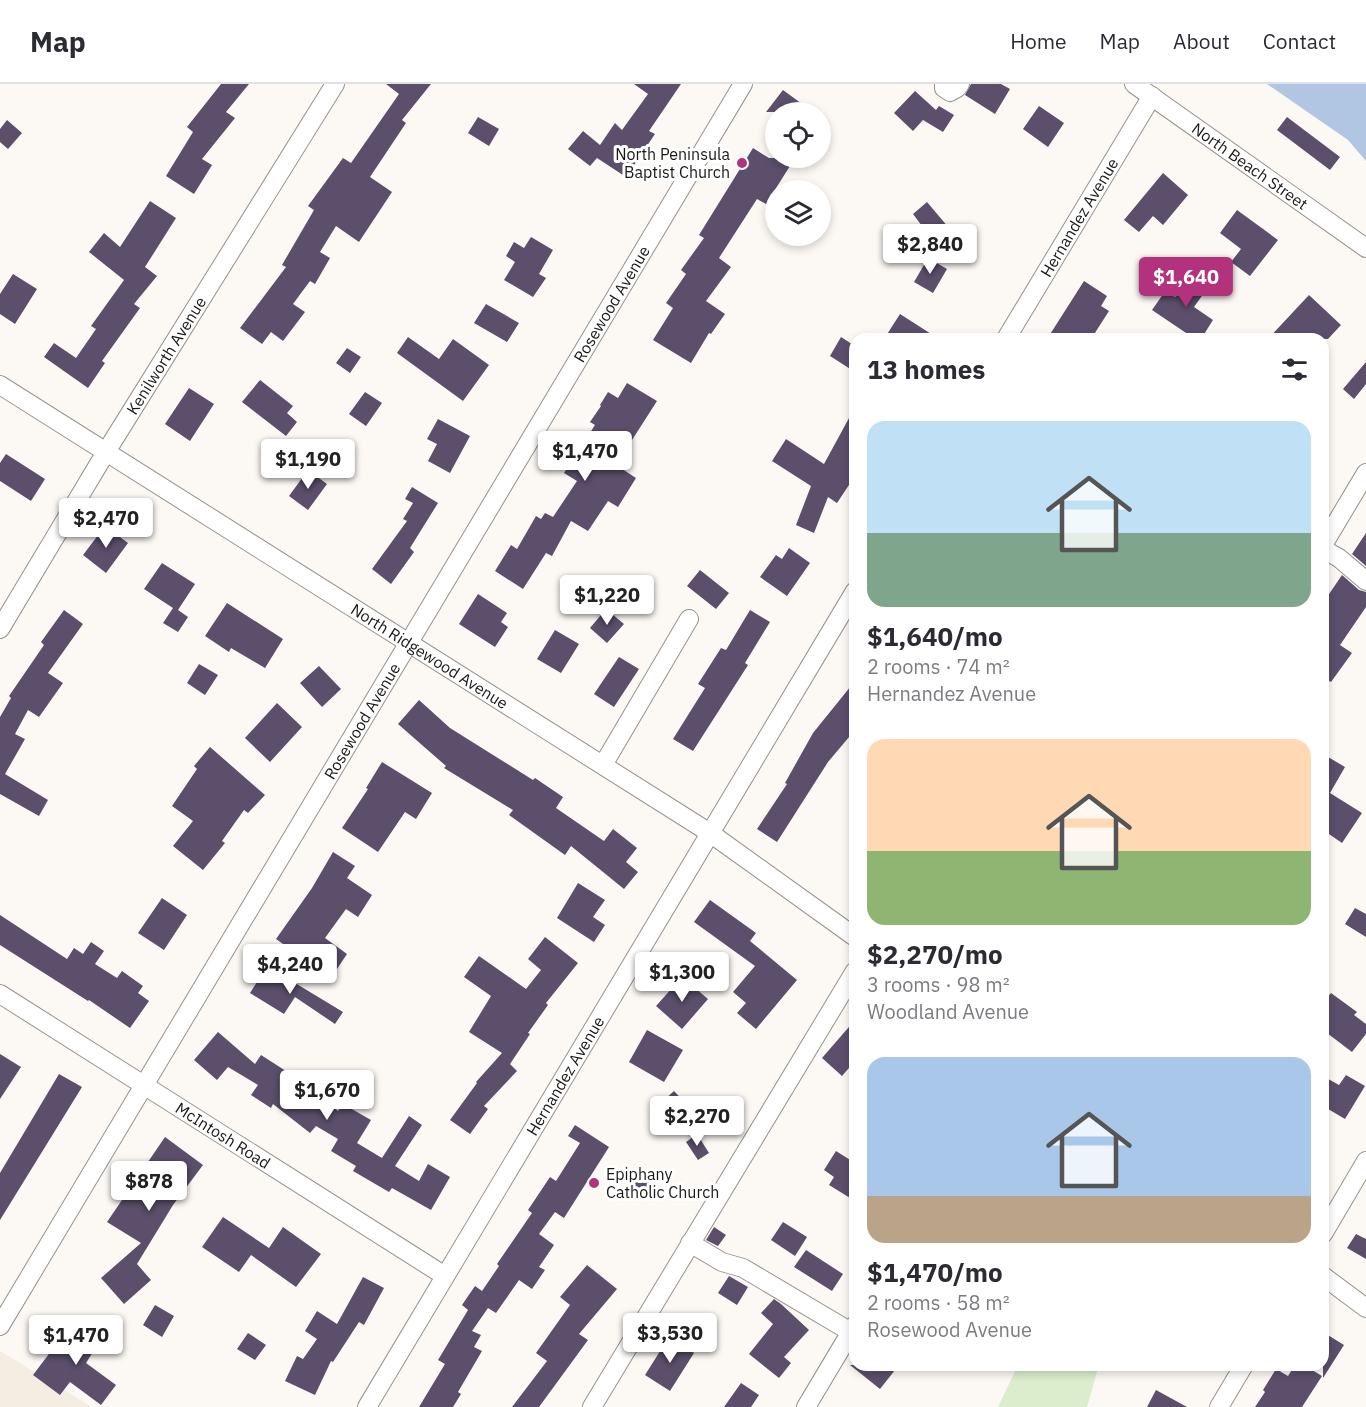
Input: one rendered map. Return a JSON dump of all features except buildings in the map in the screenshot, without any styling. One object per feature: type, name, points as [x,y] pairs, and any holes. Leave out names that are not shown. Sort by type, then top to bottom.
[{"type":"street","name":"Kenilworth Avenue","points":[[0,629],[106,452],[335,84]]},
{"type":"street","name":"Rosewood Avenue","points":[[0,1326],[743,84]]},
{"type":"street","points":[[944,84],[944,88],[950,92],[960,84]]},
{"type":"street","name":"North Beach Street","points":[[1134,84],[1366,248]]},
{"type":"street","name":"Hernandez Avenue","points":[[1010,333],[1152,96]]},
{"type":"street","name":"North Ridgewood Avenue","points":[[0,385],[710,833],[849,934]]},
{"type":"street","points":[[1329,537],[1366,473]]},
{"type":"street","points":[[1329,551],[1366,581]]},
{"type":"street","name":"Hernandez Avenue","points":[[367,1407],[849,601]]},
{"type":"street","points":[[603,765],[689,619]]},
{"type":"street","points":[[592,1407],[849,981]]},
{"type":"street","name":"McIntosh Road","points":[[0,994],[446,1276]]},
{"type":"street","points":[[1329,1224],[1366,1161]]},
{"type":"street","points":[[690,1244],[722,1262],[743,1268],[849,1327]]},
{"type":"street","points":[[1329,1280],[1366,1308]]},
{"type":"street","points":[[806,1407],[849,1336]]},
{"type":"street","points":[[1219,1407],[1240,1371]]},
{"type":"shaded area","points":[[0,1351],[92,1407],[0,1407]]},
{"type":"green space","points":[[1015,1371],[1097,1371],[1087,1407],[998,1407]]},
{"type":"water","points":[[1267,84],[1366,84],[1366,161],[1348,140]]},
{"type":"place","name":"North Peninsula Baptist Church","points":[[742,163]]},
{"type":"place","name":"Epiphany Catholic Church","points":[[594,1183]]}]
